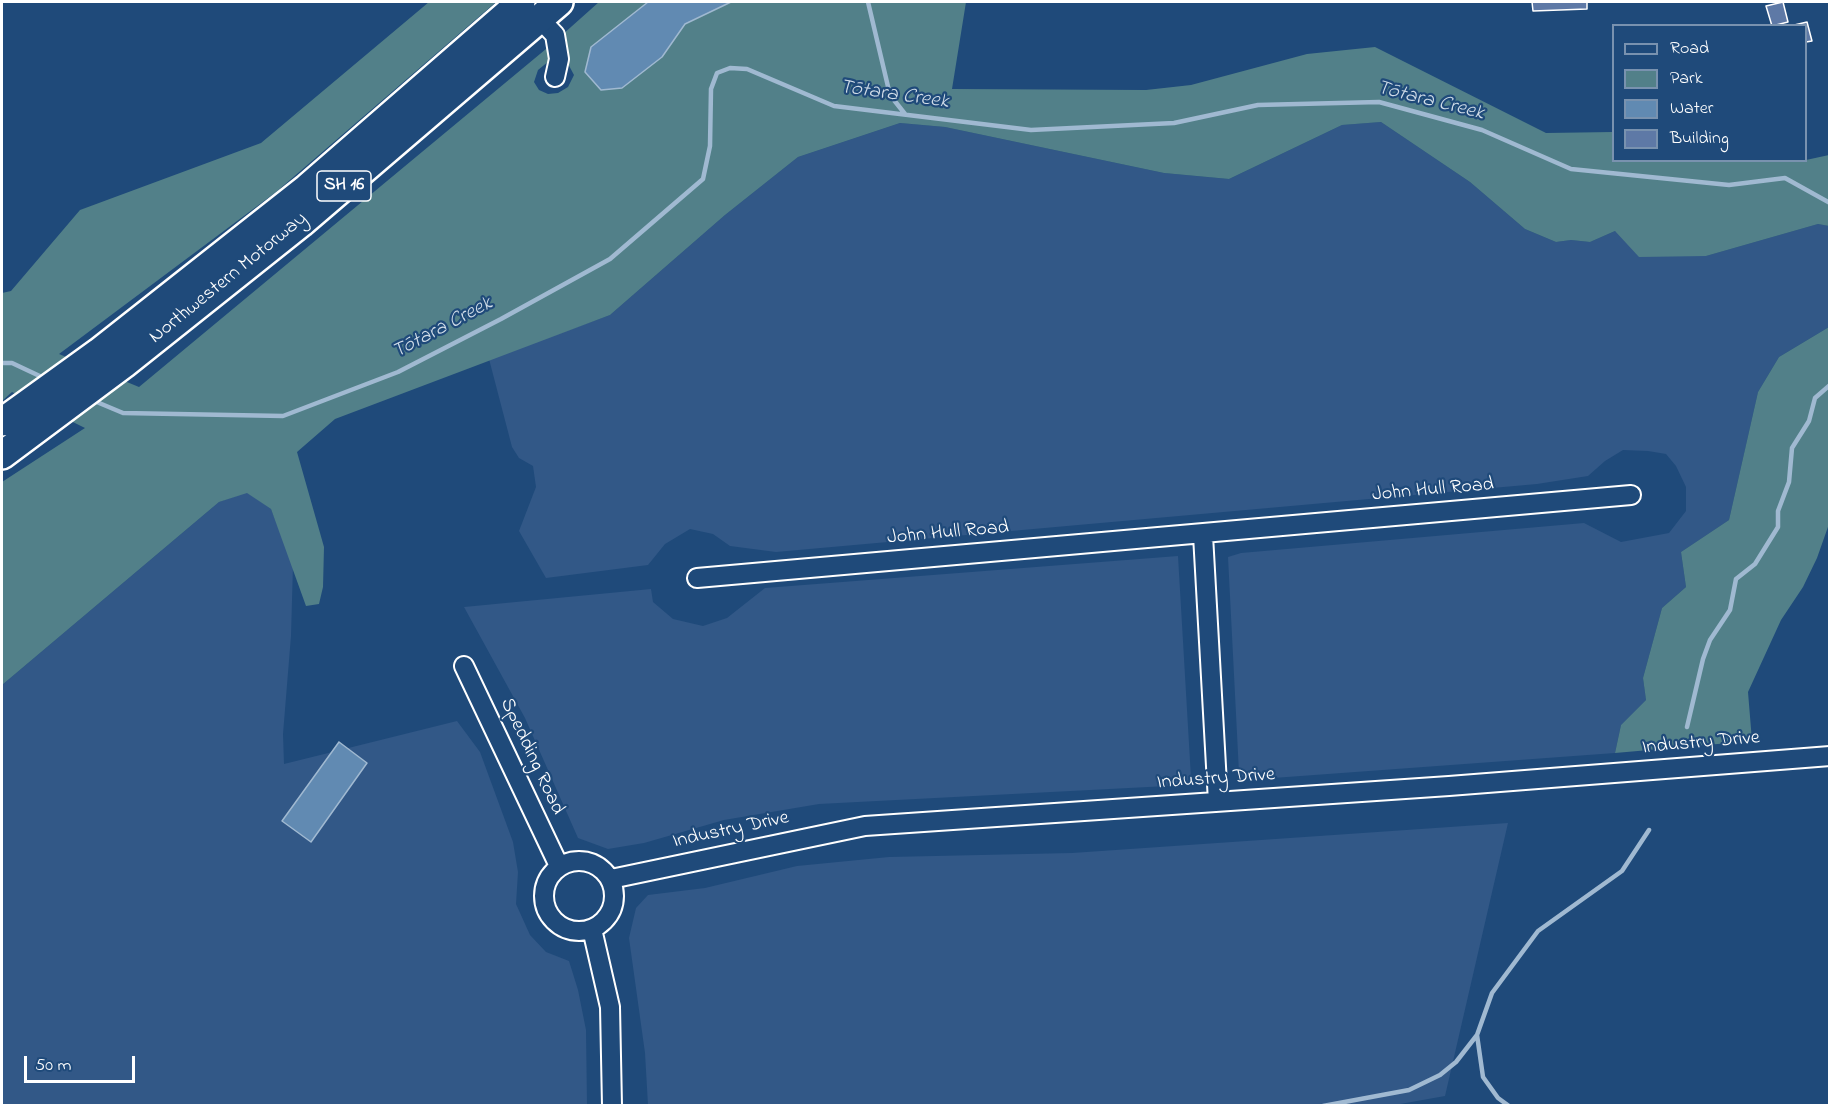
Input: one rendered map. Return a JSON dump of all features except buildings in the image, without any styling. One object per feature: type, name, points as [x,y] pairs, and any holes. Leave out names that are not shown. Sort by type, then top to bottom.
[{"type":"highway","name":"Northwestern Motorway","points":[[7,418],[99,352],[540,7]]},
{"type":"highway","name":"Northwestern Motorway","points":[[2,455],[124,364],[301,223],[540,7]]},
{"type":"street","points":[[540,7],[555,35],[559,59],[555,77]]},
{"type":"street","name":"John Hull Road","points":[[697,578],[1203,535],[1631,495]]},
{"type":"street","points":[[1203,535],[1218,802]]},
{"type":"street","name":"Spedding Road","points":[[464,666],[559,866]]},
{"type":"street","name":"Industry Drive","points":[[611,879],[865,826],[1830,756]]},
{"type":"street","points":[[575,861],[593,863],[611,879],[614,890],[612,908],[602,923],[592,929],[570,930],[559,925],[546,907],[546,885],[559,866],[575,861]]},
{"type":"street","points":[[592,929],[610,1007],[612,1106]]},
{"type":"shaded area","points":[[1381,122],[1470,182],[1525,229],[1556,242],[1571,240],[1590,242],[1615,231],[1706,256],[1818,224],[1829,226],[1829,327],[1779,357],[1758,392],[1729,520],[1681,552],[1686,587],[1662,608],[1643,678],[1646,700],[1621,725],[1615,753],[1246,780],[1239,773],[1228,557],[1241,553],[1584,523],[1621,542],[1669,533],[1686,511],[1686,487],[1676,466],[1666,454],[1623,450],[1605,461],[1588,476],[1537,484],[776,552],[730,546],[713,534],[690,529],[665,544],[648,565],[546,578],[519,531],[536,487],[533,466],[519,458],[512,447],[489,359],[610,315],[725,215],[798,157],[900,123],[945,127],[1164,173],[1229,179],[1342,125]]},
{"type":"shaded area","points":[[247,492],[271,509],[293,565],[291,636],[283,734],[284,764],[457,721],[480,752],[513,842],[518,872],[516,904],[530,935],[546,952],[569,961],[578,990],[586,1030],[587,1105],[2,1105],[2,685],[219,502]]},
{"type":"shaded area","points":[[1178,556],[1191,778],[1187,785],[819,804],[724,820],[644,843],[608,849],[578,838],[525,718],[464,607],[651,589],[653,602],[673,619],[703,626],[727,618],[765,588]]},
{"type":"shaded area","points":[[1508,823],[1445,1096],[1389,1106],[648,1105],[645,1053],[629,938],[636,908],[648,895],[705,888],[797,866],[889,857],[1072,853]]},
{"type":"green space","points":[[429,2],[496,2],[276,192],[59,354],[139,387],[552,44],[554,57],[538,70],[534,82],[539,90],[548,94],[558,93],[568,87],[574,75],[566,60],[562,35],[599,2],[648,2],[662,57],[685,24],[731,2],[966,2],[952,89],[1146,90],[1191,85],[1307,54],[1375,47],[1546,133],[1612,132],[1612,162],[1807,162],[1807,160],[1829,155],[1829,226],[1818,224],[1706,256],[1639,257],[1615,231],[1590,242],[1571,240],[1556,242],[1525,229],[1470,182],[1381,122],[1342,125],[1229,179],[1164,173],[945,127],[900,123],[798,157],[725,215],[610,315],[335,419],[297,452],[324,547],[323,587],[319,604],[306,606],[271,509],[247,493],[219,502],[2,685],[2,482],[85,428],[12,392],[2,401],[2,293],[11,291],[80,210],[261,143]]},
{"type":"green space","points":[[1829,327],[1829,524],[1817,558],[1803,587],[1781,620],[1748,692],[1752,741],[1615,753],[1621,725],[1646,700],[1643,678],[1662,608],[1686,587],[1681,552],[1729,520],[1758,392],[1779,357]]},
{"type":"water","points":[[648,2],[731,2],[685,24],[662,57],[622,88],[601,90],[585,72],[591,47]]},
{"type":"water","points":[[339,742],[367,763],[311,842],[282,821]]},
{"type":"waterway","points":[[868,2],[890,95],[905,114]]},
{"type":"waterway","name":"Tōtara Creek","points":[[92,400],[123,413],[283,416],[398,372],[501,319],[610,259],[703,179],[710,146],[711,89],[717,73],[730,68],[747,69],[834,106],[1031,130],[1174,123],[1258,105],[1379,102],[1482,130],[1571,169],[1729,185],[1785,178],[1830,203]]},
{"type":"waterway","name":"Tōtara Creek","points":[[2,363],[12,363],[46,379]]},
{"type":"waterway","points":[[1687,727],[1703,659],[1710,640],[1730,610],[1736,579],[1755,564],[1778,527],[1778,511],[1789,482],[1792,448],[1809,421],[1815,398],[1830,385]]},
{"type":"waterway","points":[[1509,1106],[1498,1098],[1483,1077],[1477,1035],[1492,993],[1538,931],[1622,871],[1649,830]]},
{"type":"waterway","points":[[1323,1106],[1409,1090],[1440,1075],[1456,1062],[1477,1035]]}]
